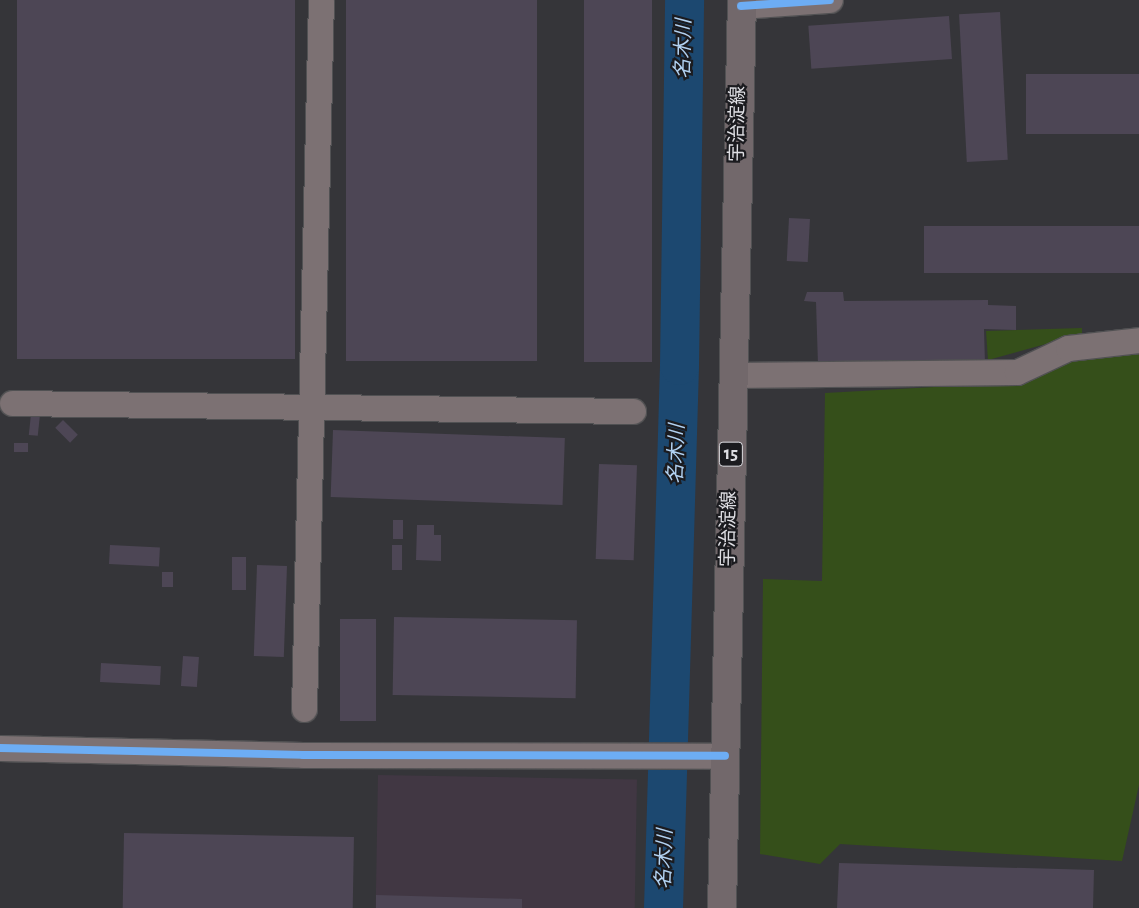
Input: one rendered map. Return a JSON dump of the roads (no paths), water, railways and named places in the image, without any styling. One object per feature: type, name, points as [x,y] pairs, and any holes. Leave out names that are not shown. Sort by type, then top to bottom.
[{"type":"main road","name":"宇治淀線","points":[[722,908],[713,756],[732,375],[741,3]]},
{"type":"street","points":[[304,710],[313,406],[321,0]]},
{"type":"street","points":[[741,3],[830,0]]},
{"type":"street","points":[[732,375],[1017,372],[1068,348],[1139,340]]},
{"type":"street","points":[[12,403],[633,411]]},
{"type":"street","points":[[0,748],[638,757],[713,756]]},
{"type":"waterway","name":"名木川","points":[[663,908],[679,365],[684,0]]}]
